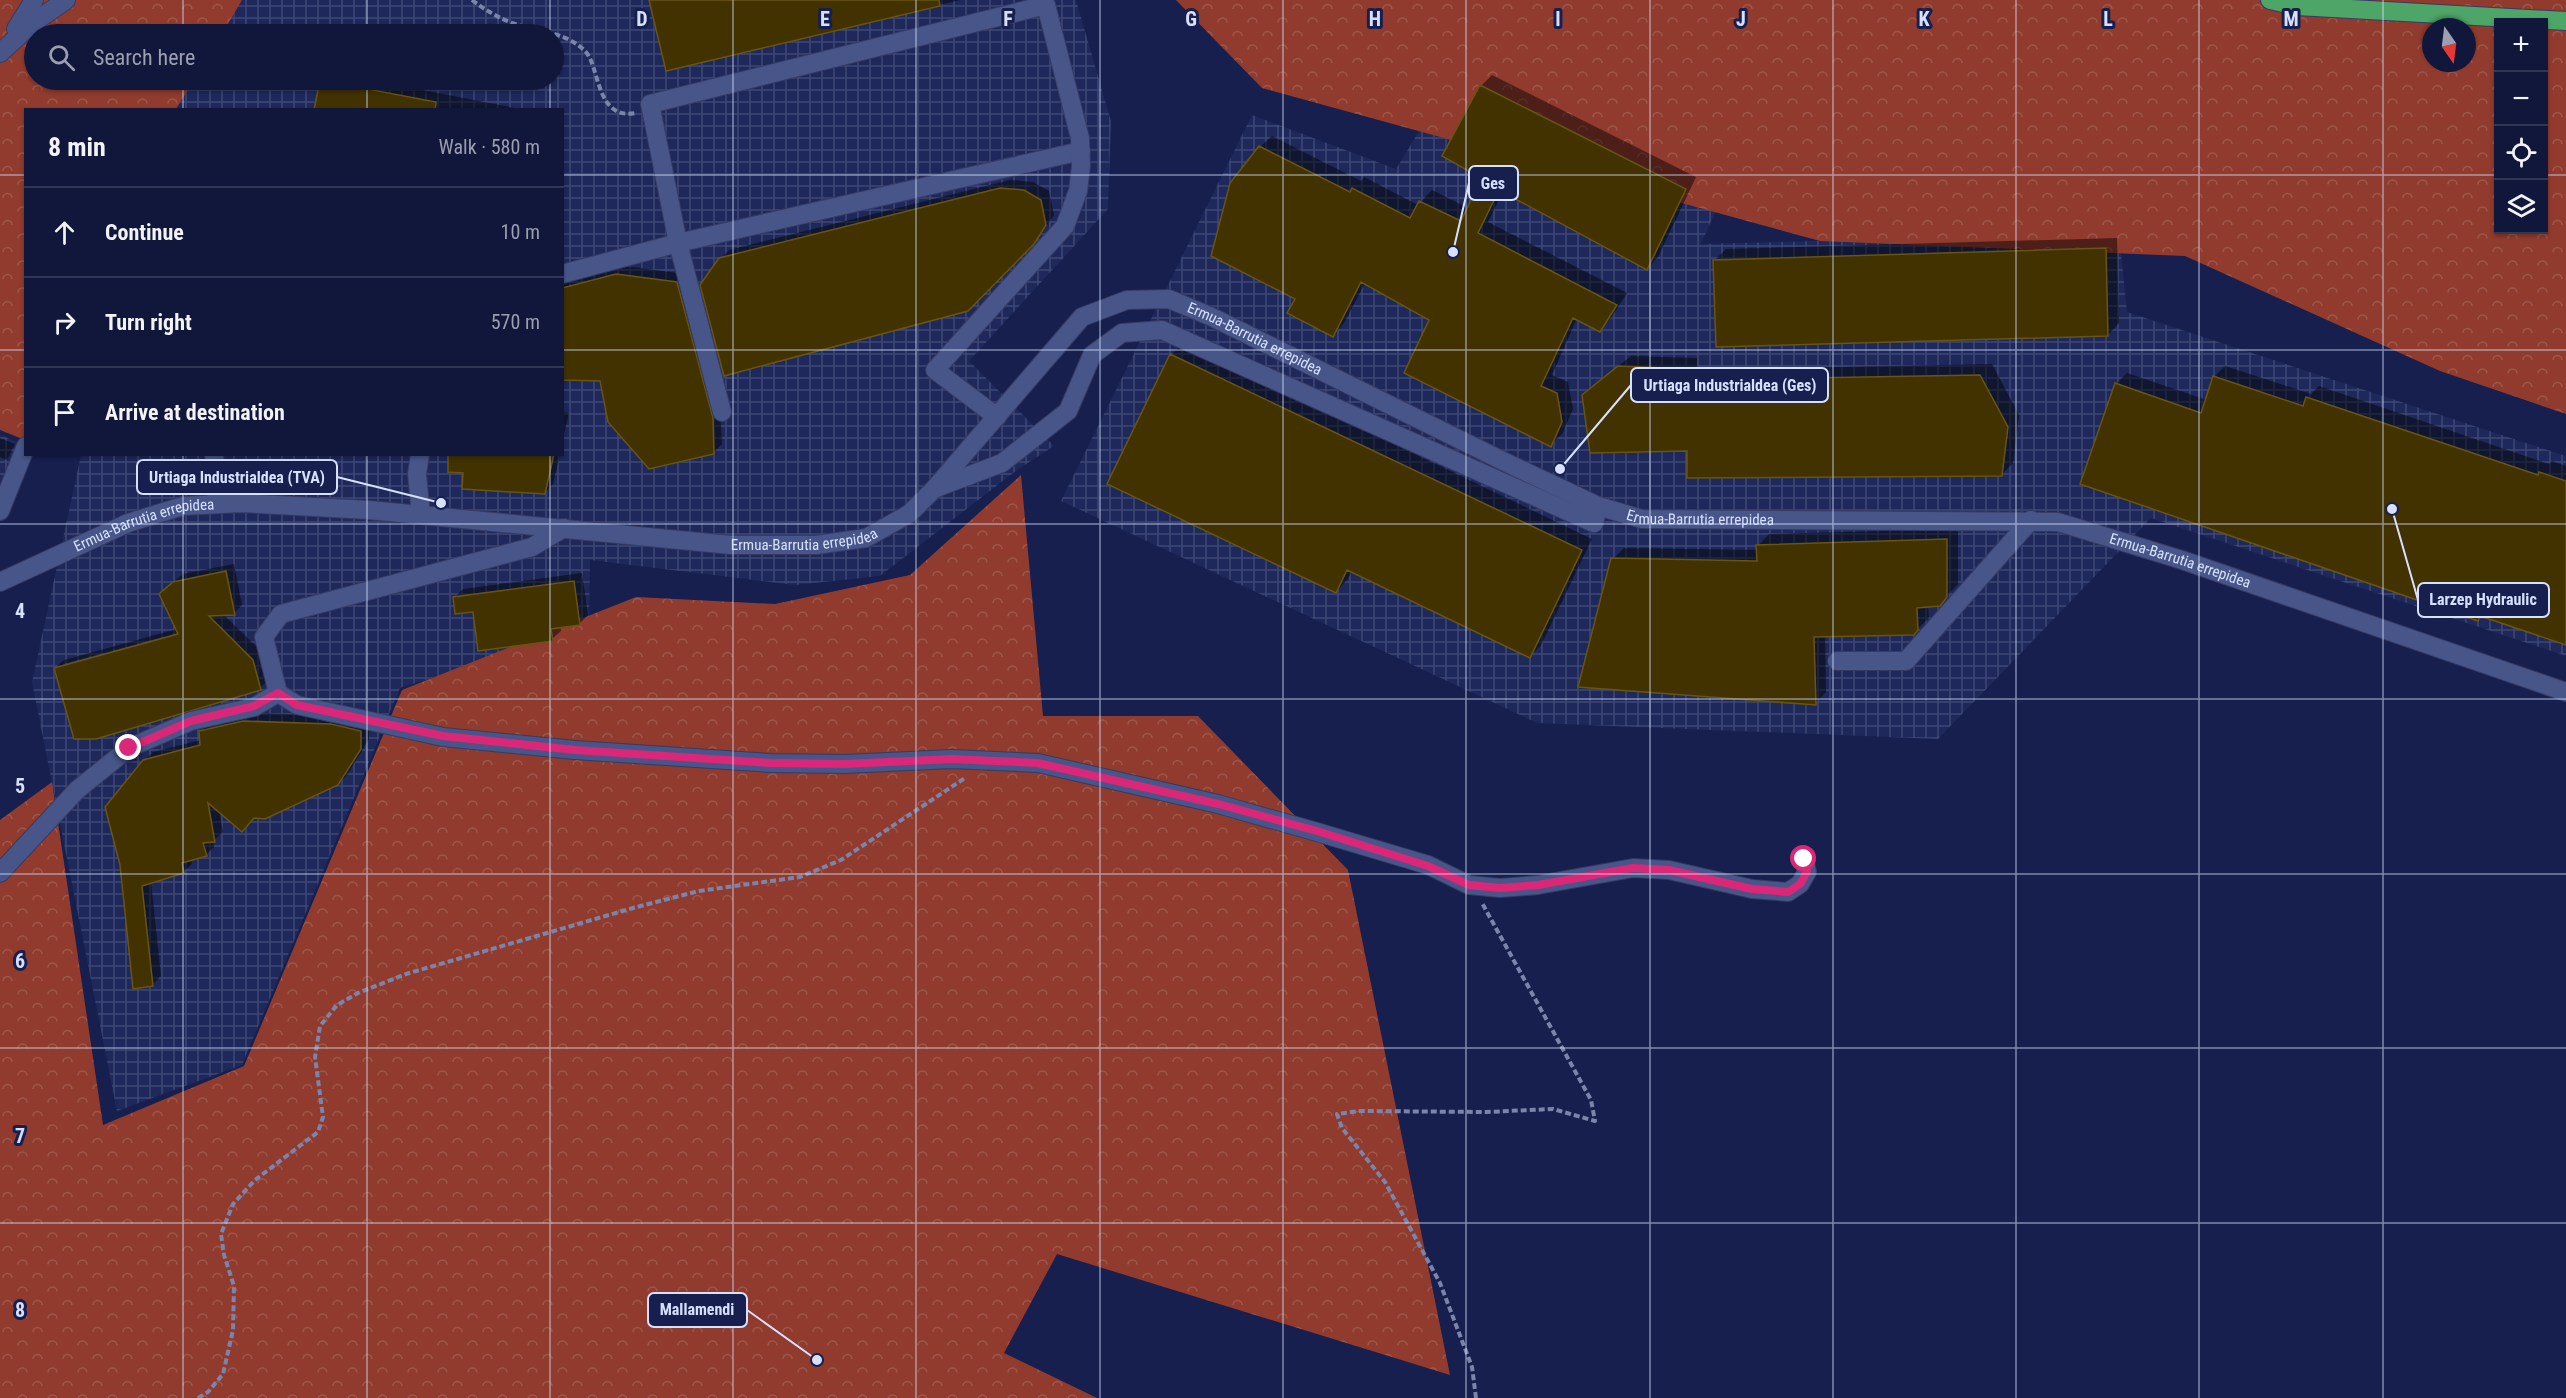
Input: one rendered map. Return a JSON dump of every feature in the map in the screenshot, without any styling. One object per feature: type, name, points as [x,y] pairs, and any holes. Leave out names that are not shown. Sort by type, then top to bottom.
[{"type":"highway","points":[[2270,0],[2297,6],[2566,21]]},
{"type":"street","points":[[0,52],[27,14],[34,0]]},
{"type":"street","points":[[31,24],[66,0]]},
{"type":"street","points":[[722,412],[678,243],[650,104],[1046,5],[1080,138],[1078,191],[1065,226],[935,370],[997,417]]},
{"type":"street","points":[[0,52],[24,30]]},
{"type":"street","points":[[564,273],[678,243],[1081,151]]},
{"type":"street","name":"Ermua-Barrutia errepidea","points":[[0,582],[129,523],[183,506],[241,502],[421,515],[731,545],[816,545],[866,538],[909,513],[934,488],[1082,317],[1127,300],[1169,299],[1212,317],[1598,506],[1642,519],[1926,522],[2031,520],[2058,522],[2182,560],[2566,692]]},
{"type":"street","points":[[934,488],[1002,463],[1068,411],[1092,355],[1122,333],[1162,330],[1594,523],[1598,506]]},
{"type":"street","points":[[0,512],[24,451]]},
{"type":"street","points":[[214,456],[217,504]]},
{"type":"street","points":[[420,456],[417,474],[421,515]]},
{"type":"street","points":[[1837,661],[1906,661],[2031,520]]},
{"type":"street","points":[[564,528],[532,547],[281,614],[264,637],[278,693],[297,705],[443,736],[564,748],[771,763],[844,764],[952,759],[1038,763],[1218,804],[1428,866],[1469,885],[1500,888],[1538,885],[1633,868],[1669,870],[1752,889],[1788,892],[1800,884],[1807,872],[1804,859]]},
{"type":"street","points":[[0,873],[78,790],[129,748],[191,721],[254,706],[278,693]]},
{"type":"path","points":[[472,0],[489,13],[517,24]]},
{"type":"path","points":[[564,36],[571,38],[588,53],[601,93],[613,108],[628,114],[651,110]]},
{"type":"path","points":[[198,1398],[208,1392],[223,1374],[233,1330],[234,1286],[224,1255],[221,1234],[233,1204],[255,1180],[318,1132],[323,1117],[315,1057],[320,1026],[337,1005],[358,993],[406,975],[633,908],[699,891],[800,877],[841,860],[991,761]]},
{"type":"path","points":[[1469,885],[1486,909],[1591,1100],[1595,1120],[1553,1109],[1486,1112],[1360,1111],[1337,1114],[1342,1128],[1385,1182],[1440,1283],[1472,1367],[1476,1398]]},
{"type":"shaded area","points":[[215,0],[1076,0],[1111,121],[1108,209],[969,361],[1054,446],[1017,470],[880,576],[795,585],[590,560],[589,629],[400,688],[242,1065],[117,1111],[32,682],[81,456],[564,456],[564,108],[159,108],[165,90],[564,90],[564,24],[201,24]]},
{"type":"shaded area","points":[[1464,57],[1726,188],[1701,244],[2119,233],[2127,312],[2566,456],[2566,656],[2151,518],[1938,739],[1537,723],[1061,501],[1252,115],[1396,169]]},
{"type":"shaded area","points":[[0,435],[24,445],[0,502]]},
{"type":"green space","points":[[0,0],[242,0],[228,24],[24,24],[24,90],[188,90],[177,108],[24,108],[24,440],[0,430]]},
{"type":"green space","points":[[1176,0],[2566,0],[2566,414],[2440,371],[2185,256],[1820,241],[1262,88]]},
{"type":"green space","points":[[1021,475],[1043,716],[1198,716],[1348,870],[1450,1375],[1057,1254],[1004,1353],[1097,1398],[0,1398],[0,820],[52,782],[103,1125],[244,1066],[402,690],[636,597],[775,604],[910,575]]},
{"type":"building","points":[[649,0],[939,0],[940,6],[666,71]]},
{"type":"building","points":[[1480,85],[1686,189],[1647,270],[1499,190],[1478,233],[1617,305],[1600,332],[1573,318],[1541,386],[1557,393],[1562,422],[1551,447],[1404,373],[1429,320],[1361,282],[1333,337],[1287,313],[1295,299],[1211,256],[1230,183],[1259,146],[1350,192],[1352,188],[1410,218],[1419,201],[1461,221],[1481,178],[1442,156]]},
{"type":"building","points":[[318,90],[373,90],[436,102],[435,108],[314,108]]},
{"type":"building","points":[[1000,188],[1024,190],[1041,200],[1046,225],[1034,244],[968,311],[724,376],[700,285],[719,258]]},
{"type":"building","points":[[2106,248],[2108,336],[1716,347],[1713,260]]},
{"type":"building","points":[[616,274],[677,282],[713,418],[714,454],[649,469],[608,422],[600,381],[564,380],[564,287]]},
{"type":"building","points":[[1170,354],[1582,550],[1530,658],[1347,570],[1336,593],[1107,484]]},
{"type":"building","points":[[1618,366],[1686,369],[1686,380],[1980,375],[2008,427],[2002,476],[1687,478],[1687,451],[1590,453],[1582,395]]},
{"type":"building","points":[[2213,376],[2303,406],[2306,397],[2538,475],[2539,472],[2566,481],[2566,645],[2480,616],[2478,621],[2080,484],[2115,383],[2201,413]]},
{"type":"building","points":[[448,456],[554,456],[545,494],[462,489],[463,473],[448,472]]},
{"type":"building","points":[[1947,539],[1947,597],[1940,606],[1917,608],[1918,630],[1914,635],[1814,637],[1816,705],[1578,687],[1611,558],[1757,561],[1756,545]]},
{"type":"building","points":[[226,571],[235,615],[209,616],[253,660],[261,690],[96,739],[74,739],[54,668],[178,634],[159,594],[173,582]]},
{"type":"building","points":[[574,581],[580,625],[551,629],[553,641],[478,651],[473,612],[455,614],[453,597]]},
{"type":"building","points":[[243,721],[331,724],[361,731],[361,749],[338,785],[265,819],[254,818],[242,832],[208,803],[215,842],[203,843],[207,856],[182,863],[184,873],[142,886],[153,986],[133,989],[120,865],[105,807],[143,760],[200,745],[199,731]]},
{"type":"place","name":"Ges","points":[[1453,252]]},
{"type":"place","name":"Urtiaga Industrialdea (Ges)","points":[[1560,469]]},
{"type":"place","name":"Urtiaga Industrialdea (TVA)","points":[[441,503]]},
{"type":"place","name":"Larzep Hydraulic","points":[[2392,509]]},
{"type":"place","name":"Mallamendi","points":[[817,1360]]},
{"type":"route","points":[[129,748],[191,721],[254,706],[278,693],[297,705],[443,736],[575,750],[771,763],[844,764],[952,759],[1038,763],[1218,804],[1317,831],[1428,866],[1469,885],[1500,888],[1538,885],[1633,868],[1669,870],[1752,889],[1788,892],[1800,884],[1807,872],[1804,859]]}]
